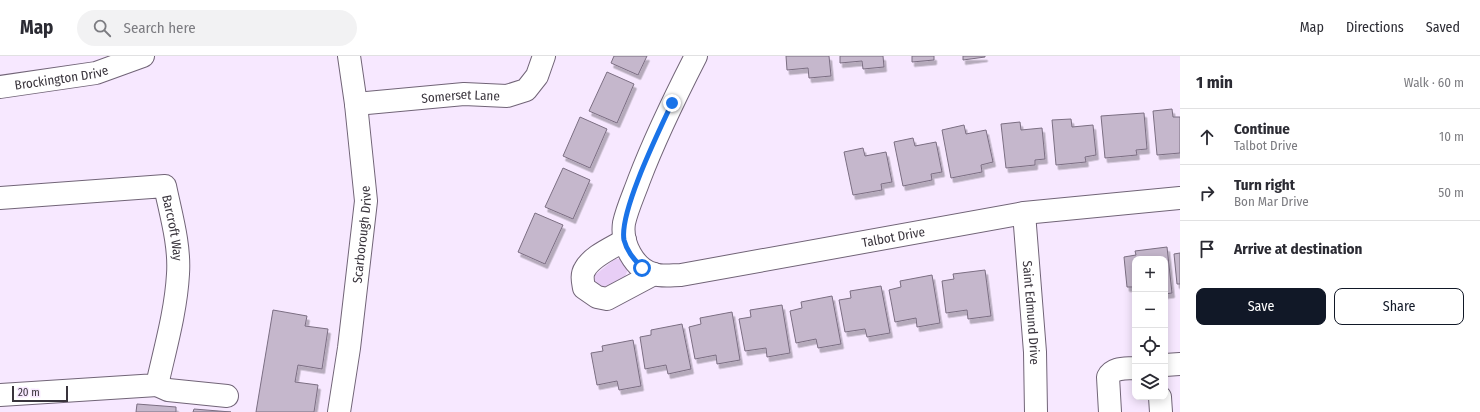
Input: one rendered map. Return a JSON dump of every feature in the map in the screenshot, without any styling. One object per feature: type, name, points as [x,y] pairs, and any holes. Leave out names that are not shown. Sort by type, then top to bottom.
[{"type":"street","name":"Brockington Drive","points":[[0,88],[96,73],[143,56]]},
{"type":"street","name":"Scarborough Drive","points":[[339,412],[349,348],[366,201],[356,104],[349,56]]},
{"type":"street","name":"Somerset Lane","points":[[356,104],[464,94],[507,96],[526,90],[537,76],[544,56]]},
{"type":"street","points":[[654,274],[642,268],[634,259],[624,240],[624,224],[644,167],[672,103],[696,56]]},
{"type":"street","name":"Barcroft Way","points":[[0,198],[165,186],[177,247],[178,274],[174,306],[157,385]]},
{"type":"street","name":"Talbot Drive","points":[[654,274],[681,275],[1024,213],[1180,198]]},
{"type":"street","name":"Saint Edmund Drive","points":[[1024,213],[1035,352],[1036,412]]},
{"type":"street","points":[[624,240],[594,260],[585,269],[582,278],[584,288],[597,297],[607,299],[654,274]]},
{"type":"street","points":[[1168,365],[1180,364]]},
{"type":"street","points":[[1110,412],[1108,377],[1110,372],[1132,368]]},
{"type":"street","points":[[0,395],[157,385],[168,390],[227,396]]},
{"type":"street","points":[[1160,400],[1161,412]]},
{"type":"shaded area","points":[[615,259],[622,259],[628,269],[625,277],[607,290],[594,283],[595,275]]},
{"type":"building","points":[[614,56],[647,56],[638,75],[611,63]]},
{"type":"building","points":[[786,56],[829,56],[831,76],[809,78],[808,68],[787,70]]},
{"type":"building","points":[[840,56],[883,56],[884,67],[863,69],[862,61],[840,63]]},
{"type":"building","points":[[912,56],[934,56],[934,60],[912,62]]},
{"type":"building","points":[[963,56],[985,56],[985,57],[963,60]]},
{"type":"building","points":[[607,72],[634,84],[617,123],[589,111]]},
{"type":"building","points":[[1172,109],[1173,117],[1180,117],[1180,153],[1157,155],[1153,111]]},
{"type":"building","points":[[1144,113],[1147,149],[1136,150],[1137,155],[1105,158],[1101,116]]},
{"type":"building","points":[[580,117],[607,129],[590,168],[563,156]]},
{"type":"building","points":[[1071,119],[1072,127],[1093,125],[1096,155],[1085,157],[1086,162],[1056,165],[1052,120]]},
{"type":"building","points":[[1020,122],[1021,130],[1042,128],[1045,159],[1035,160],[1035,165],[1006,168],[1001,124]]},
{"type":"building","points":[[964,125],[966,134],[986,130],[993,162],[981,165],[982,172],[951,178],[942,130]]},
{"type":"building","points":[[913,138],[915,146],[936,142],[942,172],[931,174],[932,180],[903,186],[894,142]]},
{"type":"building","points":[[863,148],[865,156],[886,152],[892,182],[881,184],[882,190],[853,195],[844,152]]},
{"type":"building","points":[[563,168],[590,180],[573,219],[545,207]]},
{"type":"building","points":[[535,213],[563,225],[545,264],[518,252]]},
{"type":"building","points":[[1167,247],[1168,256],[1132,256],[1132,287],[1127,287],[1124,257],[1136,255],[1135,251]]},
{"type":"building","points":[[1180,253],[1180,284],[1177,284],[1174,254]]},
{"type":"building","points":[[1168,256],[1172,293],[1168,294]]},
{"type":"building","points":[[985,270],[991,316],[968,319],[967,310],[946,313],[942,281],[954,279],[953,274]]},
{"type":"building","points":[[932,275],[940,323],[917,327],[916,318],[895,322],[889,290],[901,287],[900,281]]},
{"type":"building","points":[[881,286],[890,333],[867,337],[865,329],[845,332],[839,300],[851,298],[850,291]]},
{"type":"building","points":[[832,296],[841,344],[818,348],[816,339],[796,343],[790,311],[802,308],[801,302]]},
{"type":"building","points":[[782,305],[790,353],[767,357],[766,348],[745,351],[739,319],[751,317],[750,310]]},
{"type":"building","points":[[273,310],[307,316],[305,326],[328,329],[322,369],[298,365],[295,382],[318,385],[314,412],[256,412]]},
{"type":"building","points":[[732,312],[740,360],[717,364],[716,355],[695,359],[689,327],[701,324],[700,318]]},
{"type":"building","points":[[682,324],[691,369],[668,374],[666,365],[645,369],[640,337],[651,335],[651,330]]},
{"type":"building","points":[[633,340],[641,386],[619,390],[617,381],[597,385],[591,353],[603,351],[602,346]]},
{"type":"building","points":[[137,404],[176,407],[176,412],[136,412]]},
{"type":"building","points":[[194,409],[231,412],[193,412]]},
{"type":"route","points":[[642,268],[630,255],[624,240],[624,224],[628,208],[644,167],[672,103]]}]
